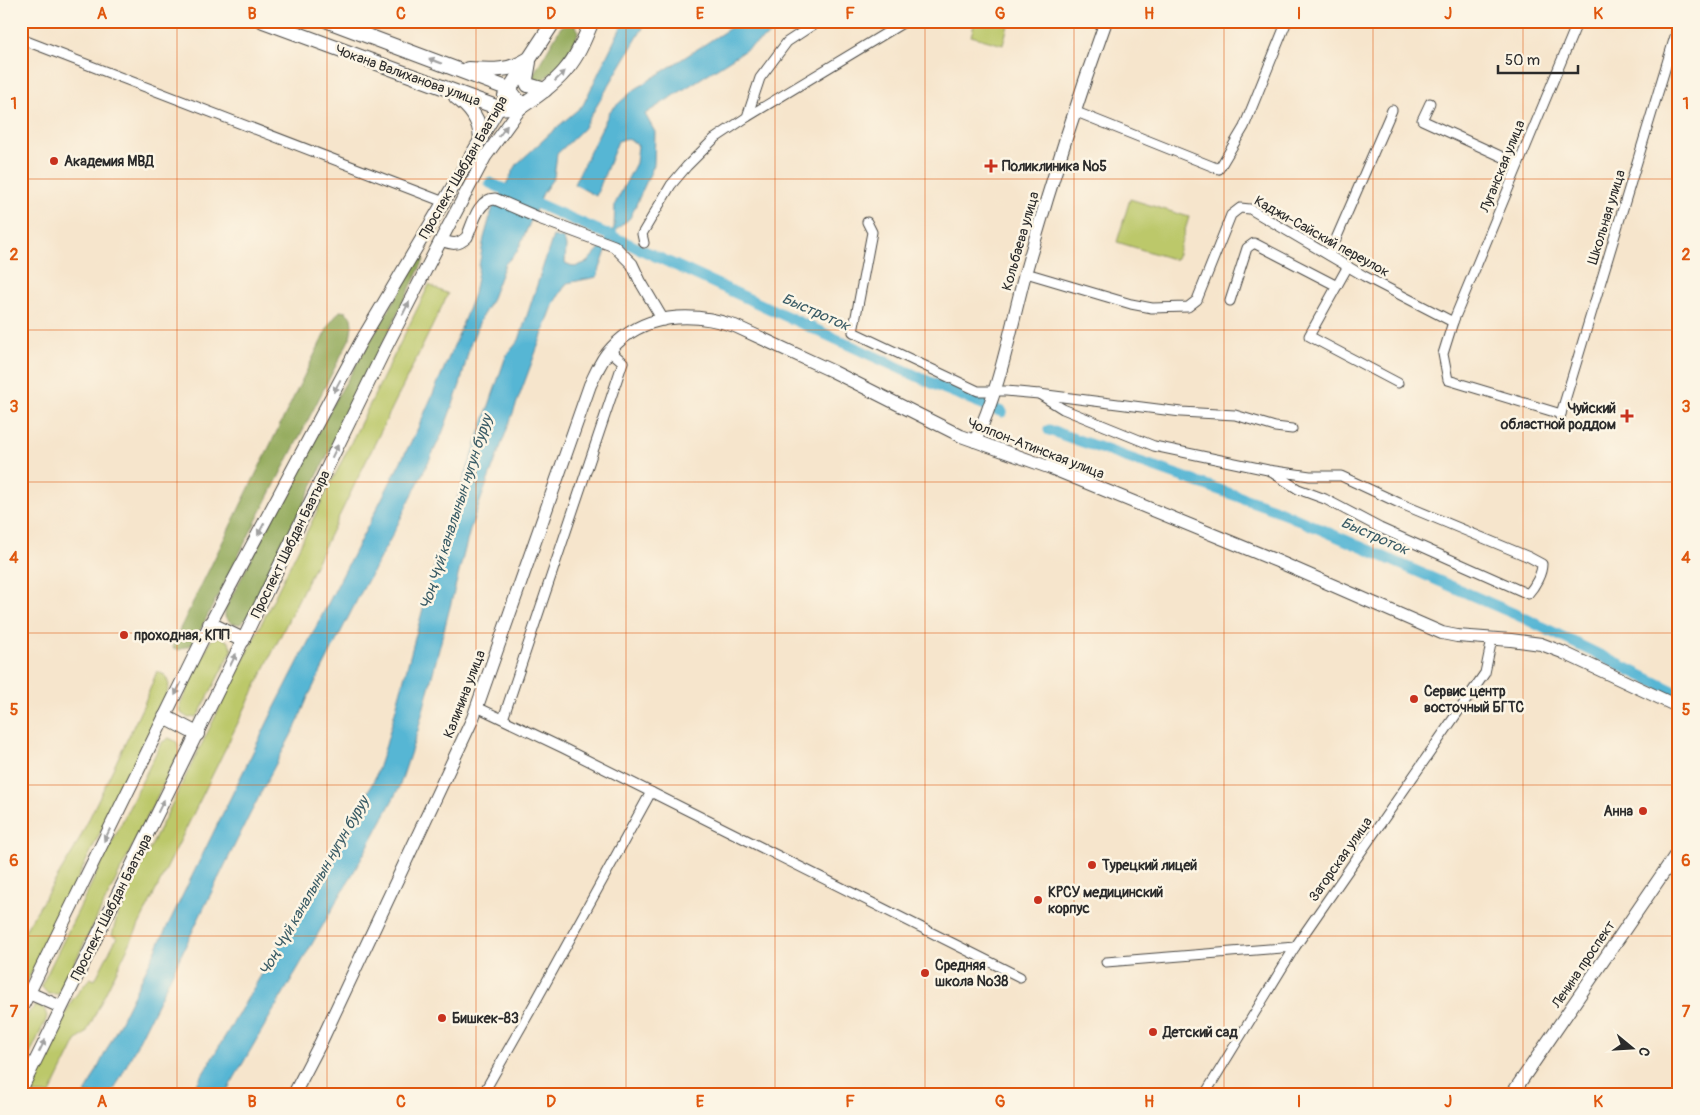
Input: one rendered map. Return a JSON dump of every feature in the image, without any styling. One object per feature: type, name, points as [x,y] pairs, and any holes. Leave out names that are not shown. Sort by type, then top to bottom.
[{"type":"main road","name":"Чокана Валиханова улица","points":[[263,21],[498,108],[522,106]]},
{"type":"main road","name":"Чокана Валиханова улица","points":[[328,21],[509,89]]},
{"type":"main road","name":"Проспект Шабдан Баатыра","points":[[21,1009],[210,624],[360,342],[509,89],[554,21]]},
{"type":"main road","name":"Проспект Шабдан Баатыра","points":[[21,1090],[244,640],[380,360],[484,157],[522,106],[545,90],[567,69],[592,21]]},
{"type":"main road","name":"Кольбаева улица","points":[[974,441],[984,423],[993,396],[1026,273],[1074,111],[1106,21]]},
{"type":"main road","points":[[454,68],[501,70],[519,65],[530,59]]},
{"type":"main road","points":[[530,59],[526,71],[528,85],[545,90]]},
{"type":"main road","points":[[446,88],[470,109],[480,128],[481,139]]},
{"type":"main road","points":[[509,89],[522,106]]},
{"type":"main road","name":"Чолпон-Атинская улица","points":[[663,320],[675,317],[702,317],[719,320],[832,371],[974,441],[1051,468],[1277,561],[1442,633],[1541,644],[1679,706]]},
{"type":"main road","name":"Калинина улица","points":[[294,1094],[320,1044],[414,847],[477,707],[590,385],[598,368],[609,350],[623,337],[648,323],[663,320]]},
{"type":"main road","points":[[210,624],[244,640]]},
{"type":"main road","points":[[165,717],[197,734]]},
{"type":"main road","name":"Ленина проспект","points":[[1512,1094],[1679,850]]},
{"type":"main road","points":[[29,992],[61,1008]]},
{"type":"street","points":[[747,117],[760,78],[787,42],[819,21]]},
{"type":"street","points":[[644,243],[642,234],[671,185],[714,139],[906,21]]},
{"type":"street","points":[[1074,111],[1219,169],[1244,127],[1287,21]]},
{"type":"street","name":"Луганская улица","points":[[1560,416],[1448,380],[1443,354],[1453,322],[1578,21]]},
{"type":"street","name":"Школьная улица","points":[[1560,416],[1679,23]]},
{"type":"street","points":[[21,39],[444,202]]},
{"type":"street","points":[[1430,104],[1422,120],[1518,164]]},
{"type":"street","points":[[1329,255],[1392,110]]},
{"type":"street","points":[[441,240],[456,244],[463,241],[467,237],[483,204],[495,199],[539,218],[614,246],[632,264],[663,320]]},
{"type":"street","name":"Каджи-Сайский переулок","points":[[1026,273],[1131,304],[1152,308],[1188,307],[1197,300],[1231,215],[1240,208],[1250,209],[1348,266],[1453,322]]},
{"type":"street","points":[[867,222],[872,232],[853,332],[978,391],[993,396],[1006,391],[1181,412],[1235,415],[1275,427],[1292,429]]},
{"type":"street","points":[[1230,301],[1247,248],[1254,243],[1337,286]]},
{"type":"street","points":[[1348,266],[1309,336],[1398,383]]},
{"type":"street","points":[[503,719],[623,362],[609,350]]},
{"type":"street","points":[[1039,394],[1063,409],[1154,446],[1268,470],[1310,476],[1341,476],[1399,503],[1529,557],[1542,564],[1542,568],[1534,588],[1528,594],[1380,528],[1325,499],[1298,489],[1268,470]]},
{"type":"street","name":"Загорская улица","points":[[1205,1094],[1296,947],[1486,673],[1492,638]]},
{"type":"street","points":[[477,707],[1020,977]]},
{"type":"street","points":[[483,1094],[651,792]]},
{"type":"street","points":[[1106,962],[1296,947]]},
{"type":"green space","points":[[975,21],[1009,21],[1003,45],[971,36]]},
{"type":"green space","points":[[568,23],[576,26],[578,30],[574,45],[546,78],[540,83],[533,82],[533,75],[561,27]]},
{"type":"green space","points":[[1130,199],[1189,217],[1176,260],[1117,242]]},
{"type":"green space","points":[[421,255],[424,260],[247,618],[240,624],[231,623],[225,617],[225,609],[336,399]]},
{"type":"green space","points":[[429,285],[448,294],[86,1033],[76,1041],[50,1094],[28,1094],[72,1000],[90,978],[95,980],[117,937],[112,935],[118,913]]},
{"type":"green space","points":[[340,311],[346,312],[351,317],[350,338],[193,644],[179,650],[173,648],[173,643],[330,323]]},
{"type":"green space","points":[[220,637],[229,642],[232,650],[199,714],[196,717],[188,718],[181,713],[180,705],[211,640]]},
{"type":"green space","points":[[157,671],[166,676],[169,685],[166,698],[28,980],[25,983],[21,982],[21,937],[75,848],[144,704]]},
{"type":"green space","points":[[169,738],[177,742],[179,753],[59,994],[48,994],[41,986],[161,743]]},
{"type":"green space","points":[[36,1006],[44,1008],[47,1016],[21,1073],[20,1046],[22,1027],[29,1011]]},
{"type":"water","points":[[624,21],[647,21],[583,129],[557,154],[554,177],[543,193],[517,252],[505,264],[490,303],[481,318],[470,345],[460,385],[442,434],[393,534],[308,697],[296,726],[112,1094],[85,1094],[275,707],[418,428],[456,341],[474,294],[484,238],[492,210],[517,164],[583,105]]},
{"type":"water","name":"Чоң Чүй каналынын нугун буруу","points":[[741,21],[791,21],[645,114],[655,132],[654,165],[630,218],[617,229],[606,251],[597,277],[567,283],[554,303],[471,526],[418,730],[399,788],[359,863],[225,1094],[191,1094],[358,811],[375,778],[386,745],[437,557],[506,356],[519,340],[553,236],[564,239],[566,246],[565,263],[575,267],[587,262],[602,246],[614,228],[615,204],[636,163],[638,146],[629,140],[618,141],[596,196],[574,184],[610,111],[634,90]]},
{"type":"waterway","name":"Быстроток","points":[[490,183],[618,239],[945,389],[1002,412]]},
{"type":"waterway","points":[[615,231],[618,239]]},
{"type":"waterway","name":"Быстроток","points":[[1049,430],[1274,509],[1524,618],[1679,694]]},
{"type":"place","name":"Академия МВД","points":[[54,161]]},
{"type":"place","name":"Поликлиника №5","points":[[991,166]]},
{"type":"place","name":"Чуйский областной роддом","points":[[1627,416]]},
{"type":"place","name":"проходная, КПП","points":[[124,635]]},
{"type":"place","name":"Сервис центр восточный БГТС","points":[[1414,699]]},
{"type":"place","name":"Анна","points":[[1643,811]]},
{"type":"place","name":"Турецкий лицей","points":[[1092,865]]},
{"type":"place","name":"КРСУ медицинский корпус","points":[[1038,900]]},
{"type":"place","name":"Средняя школа №38","points":[[925,973]]},
{"type":"place","name":"Бишкек-83","points":[[442,1018]]},
{"type":"place","name":"Детский сад","points":[[1153,1032]]}]
